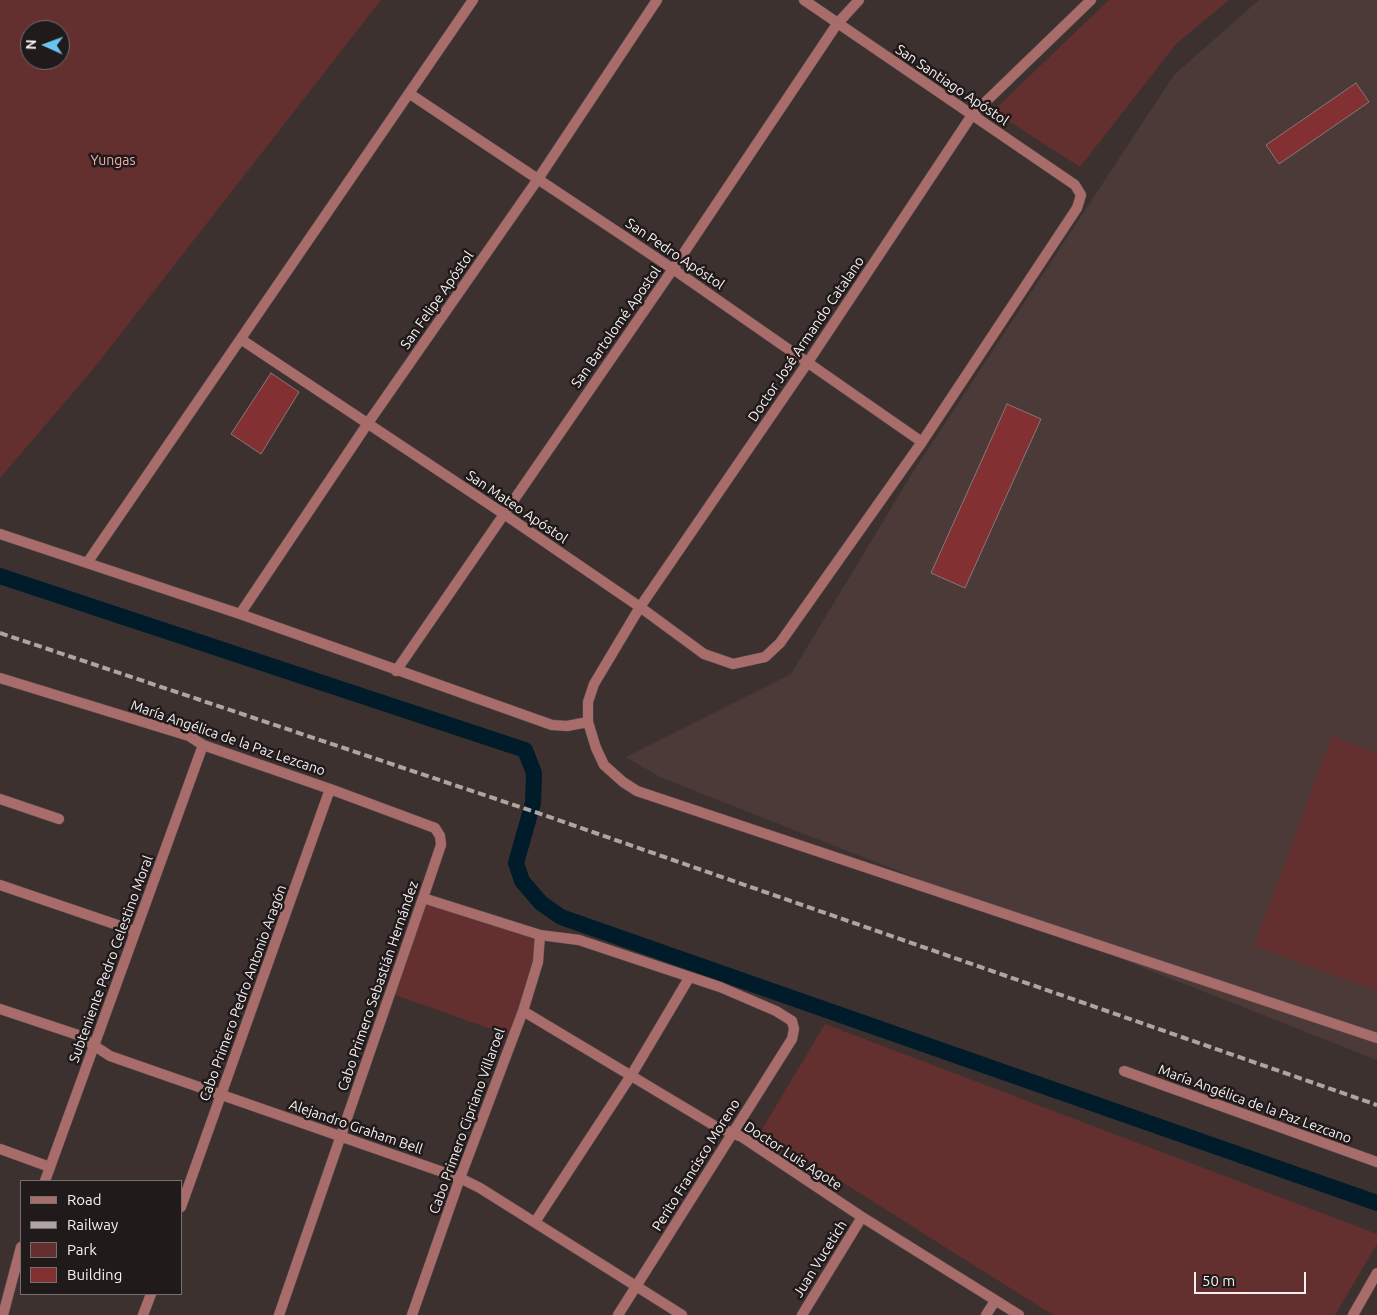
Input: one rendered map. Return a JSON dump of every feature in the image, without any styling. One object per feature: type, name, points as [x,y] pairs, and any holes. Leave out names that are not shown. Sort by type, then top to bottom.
[{"type":"street","points":[[87,563],[242,340],[473,0]]},
{"type":"street","name":"San Felipe Apóstol","points":[[240,614],[368,423],[538,179],[656,0]]},
{"type":"street","name":"San Santiago Apóstol","points":[[804,0],[1075,185],[1081,195]]},
{"type":"street","name":"San Bartolomé Apostol","points":[[396,671],[673,269],[837,24],[860,0]]},
{"type":"street","name":"Doctor José Armando Catalano","points":[[588,722],[588,702],[594,684],[640,606],[808,362],[972,115],[1091,0]]},
{"type":"street","name":"San Pedro Apóstol","points":[[410,94],[673,269],[922,442]]},
{"type":"street","name":"San Mateo Apóstol","points":[[242,340],[640,606],[704,654],[719,661],[733,664],[751,662],[765,657],[780,643],[922,442],[1077,208],[1081,195]]},
{"type":"street","points":[[0,534],[240,614],[552,725],[567,726],[588,722],[596,748],[604,765],[623,782],[637,791],[1377,1038]]},
{"type":"street","name":"María Angélica de la Paz Lezcano","points":[[0,678],[189,736],[203,745],[330,789],[434,828],[440,836]]},
{"type":"street","name":"Subteniente Pedro Celestino Moral","points":[[45,1180],[203,745]]},
{"type":"street","name":"Cabo Primero Pedro Antonio Aragón","points":[[182,1204],[330,789]]},
{"type":"street","points":[[0,799],[59,819]]},
{"type":"street","name":"Cabo Primero Sebastián Hernández","points":[[279,1315],[441,845],[440,836]]},
{"type":"street","points":[[0,885],[135,931]]},
{"type":"street","points":[[423,898],[540,935],[579,940],[688,978],[632,1074],[535,1222]]},
{"type":"street","name":"Cabo Primero Cipriano Villaroel","points":[[412,1315],[460,1178],[523,1010],[538,962],[540,935]]},
{"type":"street","name":"Perito Francisco Moreno","points":[[618,1315],[792,1039],[794,1029],[792,1021],[776,1010],[720,987],[688,978]]},
{"type":"street","name":"Alejandro Graham Bell","points":[[0,1009],[78,1035],[110,1056],[460,1178],[480,1188],[682,1315]]},
{"type":"street","name":"Doctor Luis Agote","points":[[523,1010],[632,1074],[715,1126],[742,1137],[862,1217],[1019,1315]]},
{"type":"street","name":"María Angélica de la Paz Lezcano","points":[[1124,1071],[1377,1162]]},
{"type":"street","points":[[0,1149],[50,1167]]},
{"type":"street","name":"Juan Vucetich","points":[[802,1315],[862,1217]]},
{"type":"street","points":[[3,1315],[20,1250]]},
{"type":"street","points":[[0,1295],[16,1263]]},
{"type":"street","points":[[1353,1315],[1377,1273]]},
{"type":"street","points":[[143,1315],[151,1295]]},
{"type":"street","points":[[986,1315],[996,1301]]},
{"type":"shaded area","points":[[1259,0],[1377,0],[1377,1060],[660,777],[626,757],[791,674],[913,472],[1174,75]]},
{"type":"green space","name":"Yungas","points":[[0,0],[381,0],[94,368],[0,478]]},
{"type":"green space","points":[[1109,0],[1229,0],[1176,44],[1080,167],[993,111]]},
{"type":"green space","points":[[1332,736],[1377,753],[1377,991],[1254,946]]},
{"type":"green space","points":[[423,898],[540,935],[513,1037],[390,993]]},
{"type":"green space","points":[[825,1024],[1377,1234],[1377,1244],[1335,1315],[1053,1315],[761,1131]]},
{"type":"building","points":[[1356,83],[1369,102],[1279,164],[1266,145]]},
{"type":"building","points":[[271,373],[299,392],[261,454],[231,434]]},
{"type":"building","points":[[1007,404],[1041,419],[965,588],[931,573]]},
{"type":"waterway","points":[[0,576],[525,750],[534,773],[533,803],[516,863],[522,881],[541,903],[561,917],[1377,1203]]},
{"type":"railway","points":[[0,633],[538,813],[1377,1105]]}]
